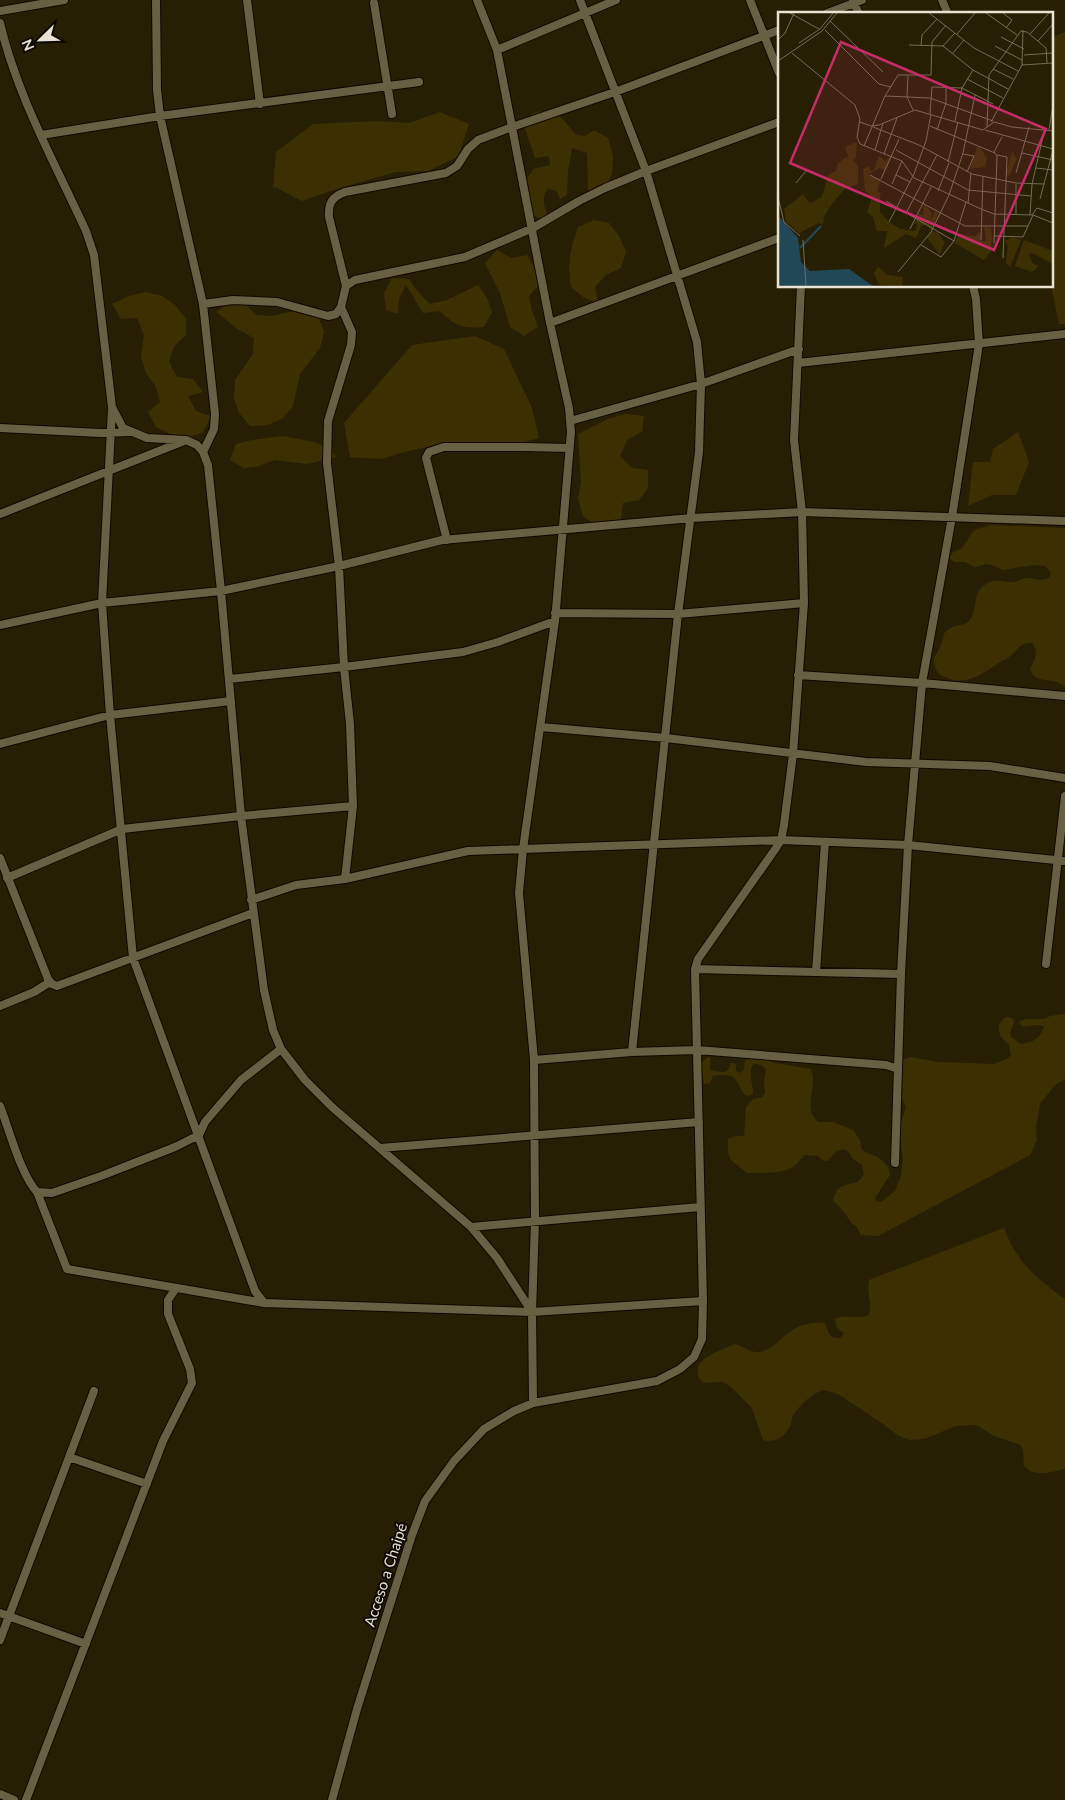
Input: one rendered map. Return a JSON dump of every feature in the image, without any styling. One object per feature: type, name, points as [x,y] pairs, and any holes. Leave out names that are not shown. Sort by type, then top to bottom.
[{"type":"street","points":[[0,11],[64,0]]},
{"type":"street","points":[[156,0],[158,11],[157,90],[160,116],[203,304],[215,414],[214,429],[203,452]]},
{"type":"street","points":[[247,0],[260,104]]},
{"type":"street","points":[[477,0],[497,50],[570,420],[554,622],[523,849],[519,893],[534,1060],[535,1222],[532,1312],[532,1403]]},
{"type":"street","points":[[580,0],[646,171],[697,342],[701,384],[698,452],[692,518],[678,614],[632,1052]]},
{"type":"street","points":[[497,50],[616,0]]},
{"type":"street","points":[[750,0],[778,71]]},
{"type":"street","points":[[942,0],[947,12]]},
{"type":"street","points":[[829,12],[856,1]]},
{"type":"street","points":[[374,3],[392,114]]},
{"type":"street","points":[[0,23],[6,50],[17,82],[86,231],[94,256],[112,407],[102,603],[110,715],[133,958],[255,1291],[264,1303]]},
{"type":"street","points":[[203,304],[233,300],[277,302],[328,316],[336,314],[341,307],[346,286],[330,217],[329,206],[334,197],[345,192],[446,173],[457,166],[468,149],[478,140],[615,92],[778,30]]},
{"type":"street","points":[[41,135],[160,116],[419,82]]},
{"type":"street","points":[[346,286],[355,280],[465,257],[533,228],[579,201],[646,171],[778,122]]},
{"type":"street","points":[[550,323],[778,238]]},
{"type":"street","points":[[802,288],[794,440],[802,512],[804,603],[793,754],[784,825],[780,840],[698,959],[695,969],[900,974]]},
{"type":"street","points":[[895,1163],[900,974],[908,845],[922,683],[952,517],[979,344],[973,288]]},
{"type":"street","points":[[341,307],[352,332],[351,346],[328,421],[327,463],[339,566],[344,667],[350,724],[352,806],[345,879]]},
{"type":"street","points":[[798,363],[1065,334]]},
{"type":"street","points":[[570,420],[701,384],[799,349]]},
{"type":"street","points":[[112,407],[123,428],[147,438],[186,440],[198,445],[208,465],[221,591],[240,816],[252,913],[264,990],[281,1049],[305,1080],[332,1107],[471,1227],[497,1258],[532,1312]]},
{"type":"street","points":[[0,428],[132,432]]},
{"type":"street","points":[[0,514],[186,440]]},
{"type":"street","points":[[447,540],[426,458],[429,452],[444,448],[569,448]]},
{"type":"street","points":[[0,626],[102,603],[221,591],[339,566],[447,540],[692,518],[802,512],[1065,521]]},
{"type":"street","points":[[555,612],[678,614],[804,603]]},
{"type":"street","points":[[228,679],[463,652],[554,622]]},
{"type":"street","points":[[798,675],[922,683],[1065,696]]},
{"type":"street","points":[[0,744],[110,715],[230,702]]},
{"type":"street","points":[[541,727],[666,738],[866,762],[990,766],[1065,778]]},
{"type":"street","points":[[1046,964],[1061,861],[1065,796]]},
{"type":"street","points":[[7,878],[122,829],[352,806]]},
{"type":"street","points":[[251,900],[296,885],[345,879],[468,852],[523,849],[780,840],[908,845],[1061,861]]},
{"type":"street","points":[[816,972],[825,842]]},
{"type":"street","points":[[0,858],[50,982],[57,986],[252,913]]},
{"type":"street","name":"Acceso a Chaipé","points":[[332,1800],[357,1709],[412,1535],[425,1501],[454,1461],[484,1429],[514,1411],[532,1403],[657,1380],[680,1369],[694,1356],[702,1338],[703,1301],[695,969]]},
{"type":"street","points":[[0,1006],[41,988],[50,982]]},
{"type":"street","points":[[37,1192],[52,1193],[101,1176],[175,1147],[199,1135],[205,1122],[241,1080],[281,1049]]},
{"type":"street","points":[[534,1060],[632,1052],[697,1050],[886,1065],[898,1069]]},
{"type":"street","points":[[0,1106],[30,1182],[37,1192],[67,1269],[264,1303],[532,1312],[703,1301]]},
{"type":"street","points":[[380,1148],[699,1122]]},
{"type":"street","points":[[471,1227],[700,1208]]},
{"type":"street","points":[[26,1800],[163,1442],[192,1383],[190,1369],[168,1314],[168,1300],[176,1288]]},
{"type":"street","points":[[0,1640],[94,1391]]},
{"type":"street","points":[[69,1457],[147,1484]]},
{"type":"street","points":[[0,1613],[86,1644]]},
{"type":"street","points":[[0,1794],[14,1800]]},
{"type":"shaded area","points":[[1065,32],[1065,324],[1059,324],[1052,288],[1052,38]]},
{"type":"shaded area","points":[[550,110],[563,119],[576,135],[585,136],[594,130],[608,138],[613,156],[612,174],[604,188],[588,190],[587,153],[572,148],[568,171],[567,195],[560,199],[557,192],[548,188],[544,200],[547,214],[540,219],[532,214],[525,182],[533,169],[550,165],[549,156],[535,158],[524,126],[532,113]]},
{"type":"shaded area","points":[[440,112],[469,124],[458,157],[428,171],[396,172],[302,201],[273,186],[276,152],[313,124],[377,121],[409,123]]},
{"type":"shaded area","points":[[594,220],[609,223],[619,236],[626,252],[621,268],[606,275],[595,287],[598,303],[583,297],[571,287],[569,270],[571,250],[578,227]]},
{"type":"shaded area","points":[[497,250],[511,258],[527,255],[535,269],[540,284],[529,296],[538,327],[524,336],[510,327],[500,293],[485,263]]},
{"type":"shaded area","points":[[392,278],[409,279],[430,304],[447,300],[478,285],[487,298],[492,312],[484,327],[464,327],[450,320],[439,311],[423,313],[406,285],[399,298],[398,314],[386,310],[384,293]]},
{"type":"shaded area","points":[[146,292],[162,296],[175,305],[186,319],[186,335],[174,346],[169,362],[177,377],[193,379],[203,392],[188,396],[196,411],[211,416],[203,432],[187,438],[170,434],[156,427],[148,412],[160,402],[156,387],[146,373],[141,357],[144,335],[137,318],[121,319],[112,304],[129,296]]},
{"type":"shaded area","points":[[230,302],[245,304],[256,315],[273,316],[304,310],[318,316],[324,332],[320,348],[300,374],[293,406],[283,418],[268,425],[250,426],[239,413],[234,398],[235,380],[253,354],[254,338],[239,330],[216,312]]},
{"type":"shaded area","points":[[475,336],[504,349],[532,408],[539,438],[507,447],[443,444],[381,459],[350,457],[344,423],[412,345]]},
{"type":"shaded area","points":[[625,414],[644,416],[642,432],[627,440],[620,456],[632,468],[648,470],[648,488],[639,500],[623,503],[621,518],[612,531],[596,525],[583,516],[578,499],[581,482],[578,434],[610,418]]},
{"type":"shaded area","points":[[1018,432],[1029,462],[1016,495],[992,495],[968,506],[973,462],[990,462],[993,449]]},
{"type":"shaded area","points":[[283,436],[314,442],[329,448],[336,457],[307,464],[275,460],[259,466],[244,468],[230,460],[236,444]]},
{"type":"shaded area","points":[[991,525],[1065,528],[1065,687],[1060,683],[1040,679],[1032,674],[1030,669],[1036,653],[1032,643],[1022,645],[1008,658],[971,679],[950,679],[940,674],[935,667],[934,658],[945,632],[954,626],[967,623],[971,618],[977,596],[982,587],[995,581],[1015,582],[1023,578],[1045,579],[1049,578],[1051,573],[1045,566],[1033,565],[1003,570],[986,564],[975,567],[965,562],[954,562],[950,558],[952,553],[962,548],[974,530]]},
{"type":"shaded area","points":[[1065,1014],[1065,1079],[1055,1085],[1040,1104],[1036,1127],[1037,1140],[1030,1155],[878,1236],[861,1235],[856,1226],[851,1223],[833,1200],[840,1188],[856,1182],[864,1174],[862,1165],[852,1158],[848,1151],[843,1149],[835,1152],[828,1161],[822,1160],[818,1156],[805,1155],[789,1169],[771,1172],[747,1173],[731,1160],[728,1152],[728,1139],[735,1136],[744,1136],[746,1107],[753,1099],[763,1097],[765,1092],[766,1070],[763,1066],[754,1063],[752,1066],[753,1093],[751,1095],[746,1096],[735,1079],[728,1075],[713,1076],[710,1083],[704,1084],[701,1063],[708,1057],[710,1058],[710,1070],[720,1072],[727,1071],[731,1063],[734,1063],[736,1071],[741,1073],[744,1069],[745,1061],[753,1057],[811,1069],[813,1083],[811,1110],[813,1116],[818,1122],[833,1122],[853,1130],[860,1140],[862,1150],[880,1159],[887,1165],[890,1175],[875,1198],[876,1201],[881,1202],[895,1191],[901,1176],[903,1159],[899,1128],[906,1107],[894,1082],[894,1065],[898,1061],[911,1057],[937,1062],[994,1064],[1007,1059],[1011,1055],[1009,1045],[999,1032],[999,1024],[1004,1018],[1013,1019],[1014,1023],[1010,1032],[1011,1037],[1021,1044],[1036,1039],[1044,1027],[1039,1025],[1022,1026],[1019,1022],[1025,1019],[1045,1019],[1050,1016]]},
{"type":"shaded area","points":[[1004,1228],[1015,1251],[1028,1269],[1065,1299],[1065,1469],[1049,1473],[1038,1473],[1028,1470],[1024,1466],[1021,1445],[994,1436],[974,1425],[956,1426],[924,1439],[910,1440],[899,1436],[838,1394],[824,1390],[811,1396],[800,1406],[784,1435],[774,1440],[763,1440],[752,1408],[731,1387],[723,1382],[703,1383],[698,1376],[698,1369],[701,1363],[713,1353],[735,1344],[751,1351],[761,1352],[803,1325],[825,1323],[829,1334],[834,1338],[840,1338],[844,1334],[836,1326],[835,1319],[839,1317],[869,1315],[869,1280]]}]
